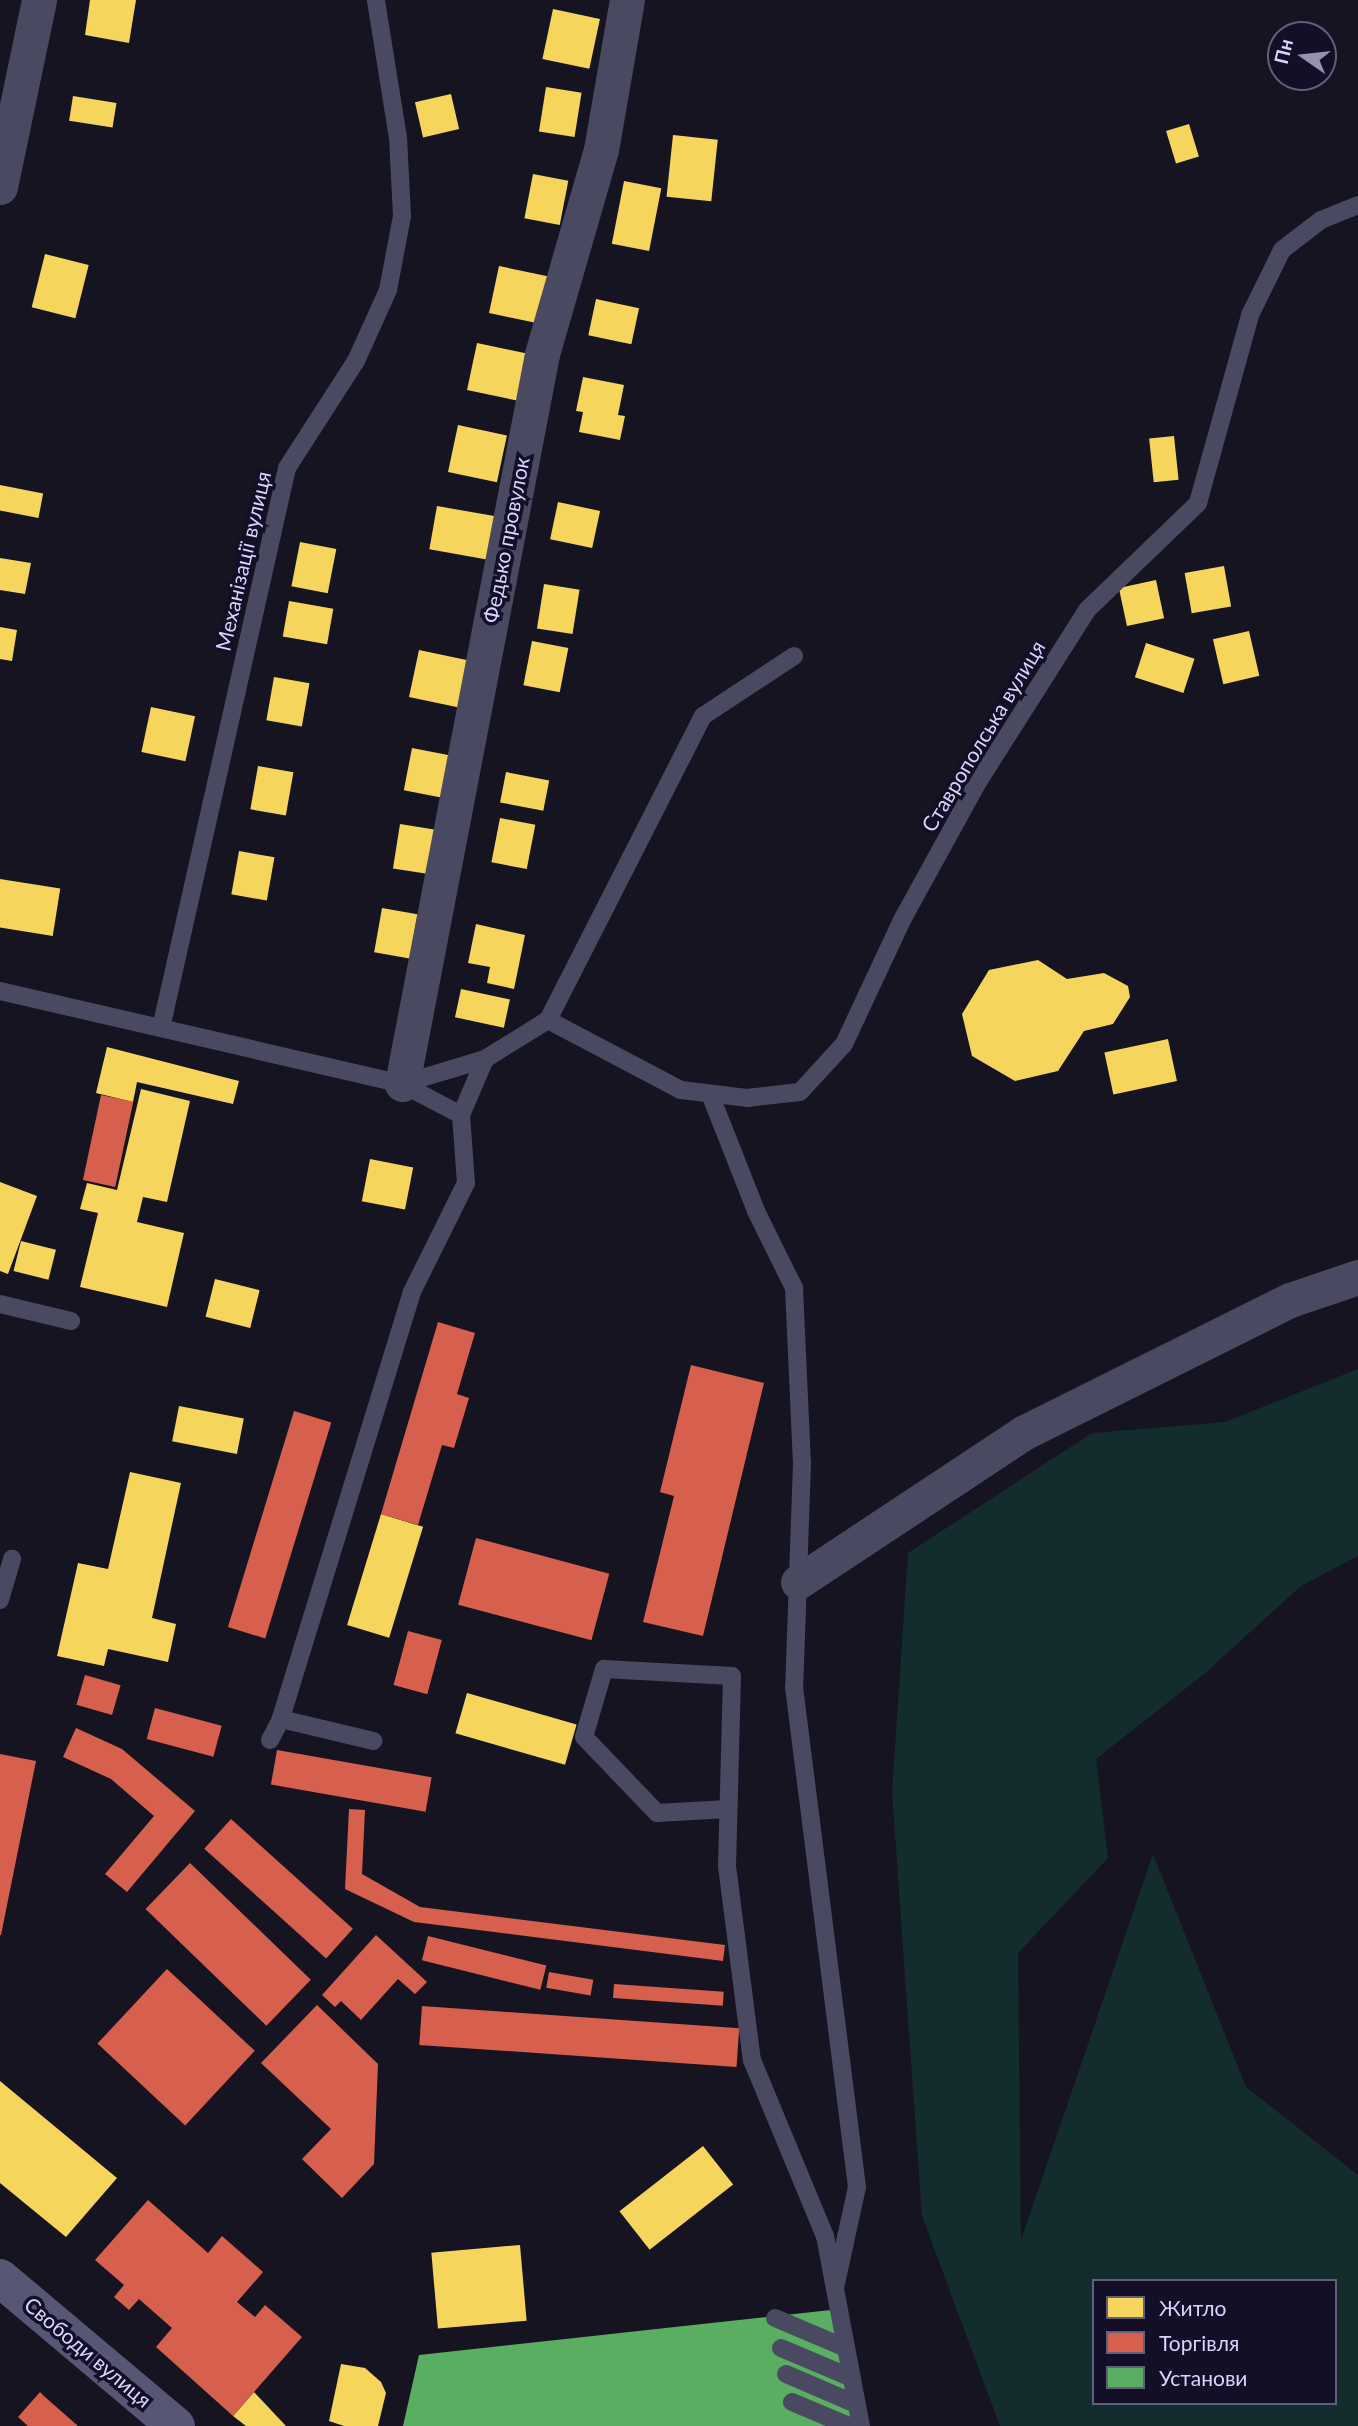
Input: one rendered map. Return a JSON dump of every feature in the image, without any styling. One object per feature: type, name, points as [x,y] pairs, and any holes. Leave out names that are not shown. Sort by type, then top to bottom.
[{"type":"main road","name":"Свободи вулиця","points":[[0,2278],[176,2426]]},
{"type":"street","points":[[0,187],[40,0]]},
{"type":"street","name":"Федько провулок","points":[[402,1084],[542,354],[601,150],[627,0]]},
{"type":"street","points":[[798,1582],[1025,1432],[1290,1300],[1358,1278]]},
{"type":"lane","name":"Механізації вулиця","points":[[161,1028],[287,468],[356,361],[388,290],[401,203],[398,138],[376,0]]},
{"type":"lane","name":"Ставрополська вулиця","points":[[548,1020],[681,1090],[747,1098],[800,1092],[844,1044],[902,920],[978,782],[1088,609],[1198,503],[1250,315],[1282,250],[1321,220],[1358,205]]},
{"type":"lane","points":[[402,1084],[485,1059],[548,1020],[703,716],[794,656]]},
{"type":"lane","points":[[0,992],[402,1084],[461,1115]]},
{"type":"lane","points":[[270,1740],[281,1719],[412,1292],[466,1183],[461,1115],[485,1059]]},
{"type":"lane","points":[[710,1094],[756,1211],[794,1288],[803,1464],[794,1687],[856,2187],[835,2288]]},
{"type":"lane","points":[[0,1304],[71,1321]]},
{"type":"lane","points":[[0,1600],[12,1559]]},
{"type":"lane","points":[[728,1809],[657,1813],[584,1737],[604,1669],[732,1676],[727,1866],[752,2060],[825,2236],[861,2426]]},
{"type":"lane","points":[[281,1719],[373,1741]]},
{"type":"lane","points":[[775,2318],[846,2348]]},
{"type":"lane","points":[[781,2348],[852,2378]]},
{"type":"lane","points":[[786,2374],[856,2404]]},
{"type":"lane","points":[[792,2402],[849,2426]]},
{"type":"green space","points":[[1358,1369],[1358,1556],[1301,1586],[1204,1674],[1096,1759],[1108,1858],[1018,1953],[1021,2240],[1153,1854],[1246,2087],[1358,2175],[1358,2426],[1000,2426],[922,2216],[892,1792],[908,1553],[1092,1433],[1225,1422]]},
{"type":"building: Житло","points":[[90,0],[136,0],[129,43],[85,35]]},
{"type":"building: Житло","points":[[553,9],[600,19],[589,69],[542,59]]},
{"type":"building: Житло","points":[[546,87],[582,93],[575,137],[539,131]]},
{"type":"building: Житло","points":[[451,94],[459,129],[423,137],[415,102]]},
{"type":"building: Житло","points":[[73,96],[116,103],[113,128],[69,121]]},
{"type":"building: Житло","points":[[1189,124],[1199,157],[1176,164],[1166,131]]},
{"type":"building: Житло","points":[[673,135],[718,140],[711,201],[667,197]]},
{"type":"building: Житло","points":[[533,174],[568,181],[560,225],[524,218]]},
{"type":"building: Житло","points":[[624,181],[661,188],[649,251],[612,244]]},
{"type":"building: Житло","points":[[45,254],[89,265],[75,318],[32,307]]},
{"type":"building: Житло","points":[[499,266],[549,277],[539,324],[489,313]]},
{"type":"building: Житло","points":[[596,299],[639,308],[631,344],[588,335]]},
{"type":"building: Житло","points":[[477,343],[527,354],[517,401],[467,390]]},
{"type":"building: Житло","points":[[583,377],[624,385],[618,415],[625,416],[620,440],[579,432],[583,412],[576,411]]},
{"type":"building: Житло","points":[[458,425],[507,435],[497,482],[448,472]]},
{"type":"building: Житло","points":[[1174,436],[1179,480],[1154,482],[1149,439]]},
{"type":"building: Житло","points":[[0,485],[43,493],[38,518],[0,510]]},
{"type":"building: Житло","points":[[558,502],[600,511],[592,548],[550,539]]},
{"type":"building: Житло","points":[[437,506],[497,517],[489,560],[429,549]]},
{"type":"building: Житло","points":[[300,542],[336,549],[328,593],[291,586]]},
{"type":"building: Житло","points":[[0,558],[31,563],[25,594],[0,590]]},
{"type":"building: Житло","points":[[1224,566],[1231,606],[1192,613],[1185,573]]},
{"type":"building: Житло","points":[[1156,580],[1164,618],[1127,626],[1119,588]]},
{"type":"building: Житло","points":[[544,584],[580,590],[573,634],[537,628]]},
{"type":"building: Житло","points":[[289,601],[333,609],[327,644],[283,636]]},
{"type":"building: Житло","points":[[0,627],[17,630],[12,661],[0,659]]},
{"type":"building: Житло","points":[[1249,631],[1259,676],[1223,684],[1213,639]]},
{"type":"building: Житло","points":[[532,641],[568,648],[560,692],[523,685]]},
{"type":"building: Житло","points":[[1146,643],[1195,659],[1183,693],[1135,677]]},
{"type":"building: Житло","points":[[419,650],[469,661],[459,708],[409,697]]},
{"type":"building: Житло","points":[[274,677],[309,683],[302,727],[266,720]]},
{"type":"building: Житло","points":[[151,707],[195,716],[185,761],[141,752]]},
{"type":"building: Житло","points":[[412,748],[453,756],[445,798],[404,790]]},
{"type":"building: Житло","points":[[258,766],[293,772],[286,816],[250,809]]},
{"type":"building: Житло","points":[[506,772],[549,780],[543,811],[500,802]]},
{"type":"building: Житло","points":[[500,818],[535,825],[527,869],[491,862]]},
{"type":"building: Житло","points":[[400,824],[436,830],[429,874],[393,868]]},
{"type":"building: Житло","points":[[239,851],[274,857],[267,901],[231,894]]},
{"type":"building: Житло","points":[[0,879],[60,889],[53,936],[0,928]]},
{"type":"building: Житло","points":[[382,908],[417,914],[410,959],[374,952]]},
{"type":"building: Житло","points":[[476,924],[525,935],[514,989],[487,983],[490,967],[468,963]]},
{"type":"building: Житло","points":[[1038,960],[1067,979],[1104,973],[1128,986],[1130,997],[1113,1024],[1084,1031],[1058,1071],[1015,1081],[972,1056],[962,1014],[989,970]]},
{"type":"building: Житло","points":[[461,989],[510,999],[504,1028],[455,1017]]},
{"type":"building: Житло","points":[[1168,1039],[1177,1081],[1113,1095],[1104,1053]]},
{"type":"building: Житло","points":[[107,1047],[239,1081],[233,1104],[137,1082],[133,1102],[96,1093]]},
{"type":"building: Житло","points":[[141,1089],[190,1101],[167,1202],[143,1197],[137,1222],[184,1233],[167,1307],[80,1287],[98,1213],[80,1209],[87,1183],[117,1190]]},
{"type":"building: Житло","points":[[370,1159],[413,1167],[405,1210],[362,1201]]},
{"type":"building: Житло","points":[[0,1182],[37,1196],[8,1274],[0,1271]]},
{"type":"building: Житло","points":[[21,1241],[56,1250],[48,1280],[14,1271]]},
{"type":"building: Житло","points":[[215,1279],[260,1290],[250,1328],[206,1317]]},
{"type":"building: Житло","points":[[179,1406],[244,1419],[237,1454],[172,1441]]},
{"type":"building: Житло","points":[[130,1472],[181,1483],[152,1618],[176,1624],[168,1662],[108,1649],[104,1666],[57,1656],[78,1563],[108,1569]]},
{"type":"building: Житло","points":[[381,1514],[423,1527],[389,1638],[347,1625]]},
{"type":"building: Житло","points":[[467,1693],[577,1724],[565,1765],[455,1733]]},
{"type":"building: Житло","points":[[0,2081],[117,2178],[66,2237],[0,2183]]},
{"type":"building: Житло","points":[[703,2146],[733,2185],[650,2250],[619,2211]]},
{"type":"building: Житло","points":[[520,2245],[527,2321],[438,2328],[431,2253]]},
{"type":"building: Житло","points":[[696,2343],[705,2412],[594,2426],[572,2426],[564,2359]]},
{"type":"building: Житло","points":[[341,2364],[365,2368],[381,2382],[386,2393],[378,2426],[344,2426],[329,2421]]},
{"type":"building: Житло","points":[[254,2392],[286,2426],[246,2426],[233,2416]]},
{"type":"building: Торгівля","points":[[101,1095],[133,1102],[115,1187],[83,1180]]},
{"type":"building: Торгівля","points":[[438,1322],[475,1333],[457,1394],[469,1398],[454,1448],[442,1445],[418,1525],[381,1514]]},
{"type":"building: Торгівля","points":[[691,1365],[764,1383],[703,1636],[643,1622],[674,1496],[660,1492]]},
{"type":"building: Торгівля","points":[[294,1411],[331,1422],[265,1639],[228,1627]]},
{"type":"building: Торгівля","points":[[476,1538],[609,1574],[591,1640],[458,1605]]},
{"type":"building: Торгівля","points":[[408,1631],[442,1640],[427,1694],[394,1685]]},
{"type":"building: Торгівля","points":[[85,1675],[121,1685],[112,1715],[76,1705]]},
{"type":"building: Торгівля","points":[[155,1708],[222,1726],[213,1757],[147,1739]]},
{"type":"building: Торгівля","points":[[76,1728],[122,1749],[195,1811],[127,1892],[105,1874],[154,1816],[111,1779],[63,1757]]},
{"type":"building: Торгівля","points":[[277,1750],[432,1777],[426,1812],[271,1784]]},
{"type":"building: Торгівля","points":[[0,1754],[36,1761],[1,1935],[0,1935]]},
{"type":"building: Торгівля","points":[[349,1809],[365,1810],[362,1874],[420,1907],[725,1945],[723,1961],[414,1922],[345,1889]]},
{"type":"building: Торгівля","points":[[231,1819],[353,1929],[326,1958],[204,1849]]},
{"type":"building: Торгівля","points":[[190,1863],[311,1980],[266,2026],[146,1909]]},
{"type":"building: Торгівля","points":[[376,1935],[427,1982],[415,1994],[398,1979],[361,2020],[341,2001],[335,2007],[322,1995]]},
{"type":"building: Торгівля","points":[[428,1936],[546,1966],[540,1990],[422,1960]]},
{"type":"building: Торгівля","points":[[167,1969],[255,2051],[185,2125],[97,2044]]},
{"type":"building: Торгівля","points":[[549,1972],[593,1980],[591,1996],[546,1988]]},
{"type":"building: Торгівля","points":[[614,1984],[724,1992],[723,2006],[613,1998]]},
{"type":"building: Торгівля","points":[[317,2005],[378,2064],[374,2164],[342,2198],[302,2159],[331,2129],[261,2063]]},
{"type":"building: Торгівля","points":[[422,2006],[739,2028],[737,2067],[419,2045]]},
{"type":"building: Торгівля","points":[[148,2200],[208,2253],[222,2236],[263,2272],[237,2302],[255,2317],[265,2305],[302,2337],[233,2416],[156,2347],[172,2328],[139,2299],[129,2310],[114,2297],[124,2285],[95,2260]]},
{"type":"building: Торгівля","points":[[550,2371],[557,2426],[499,2426],[493,2378]]},
{"type":"building: Торгівля","points":[[40,2392],[78,2426],[28,2426],[18,2417]]},
{"type":"building: Установи","points":[[840,2309],[861,2426],[403,2426],[419,2355]]}]
